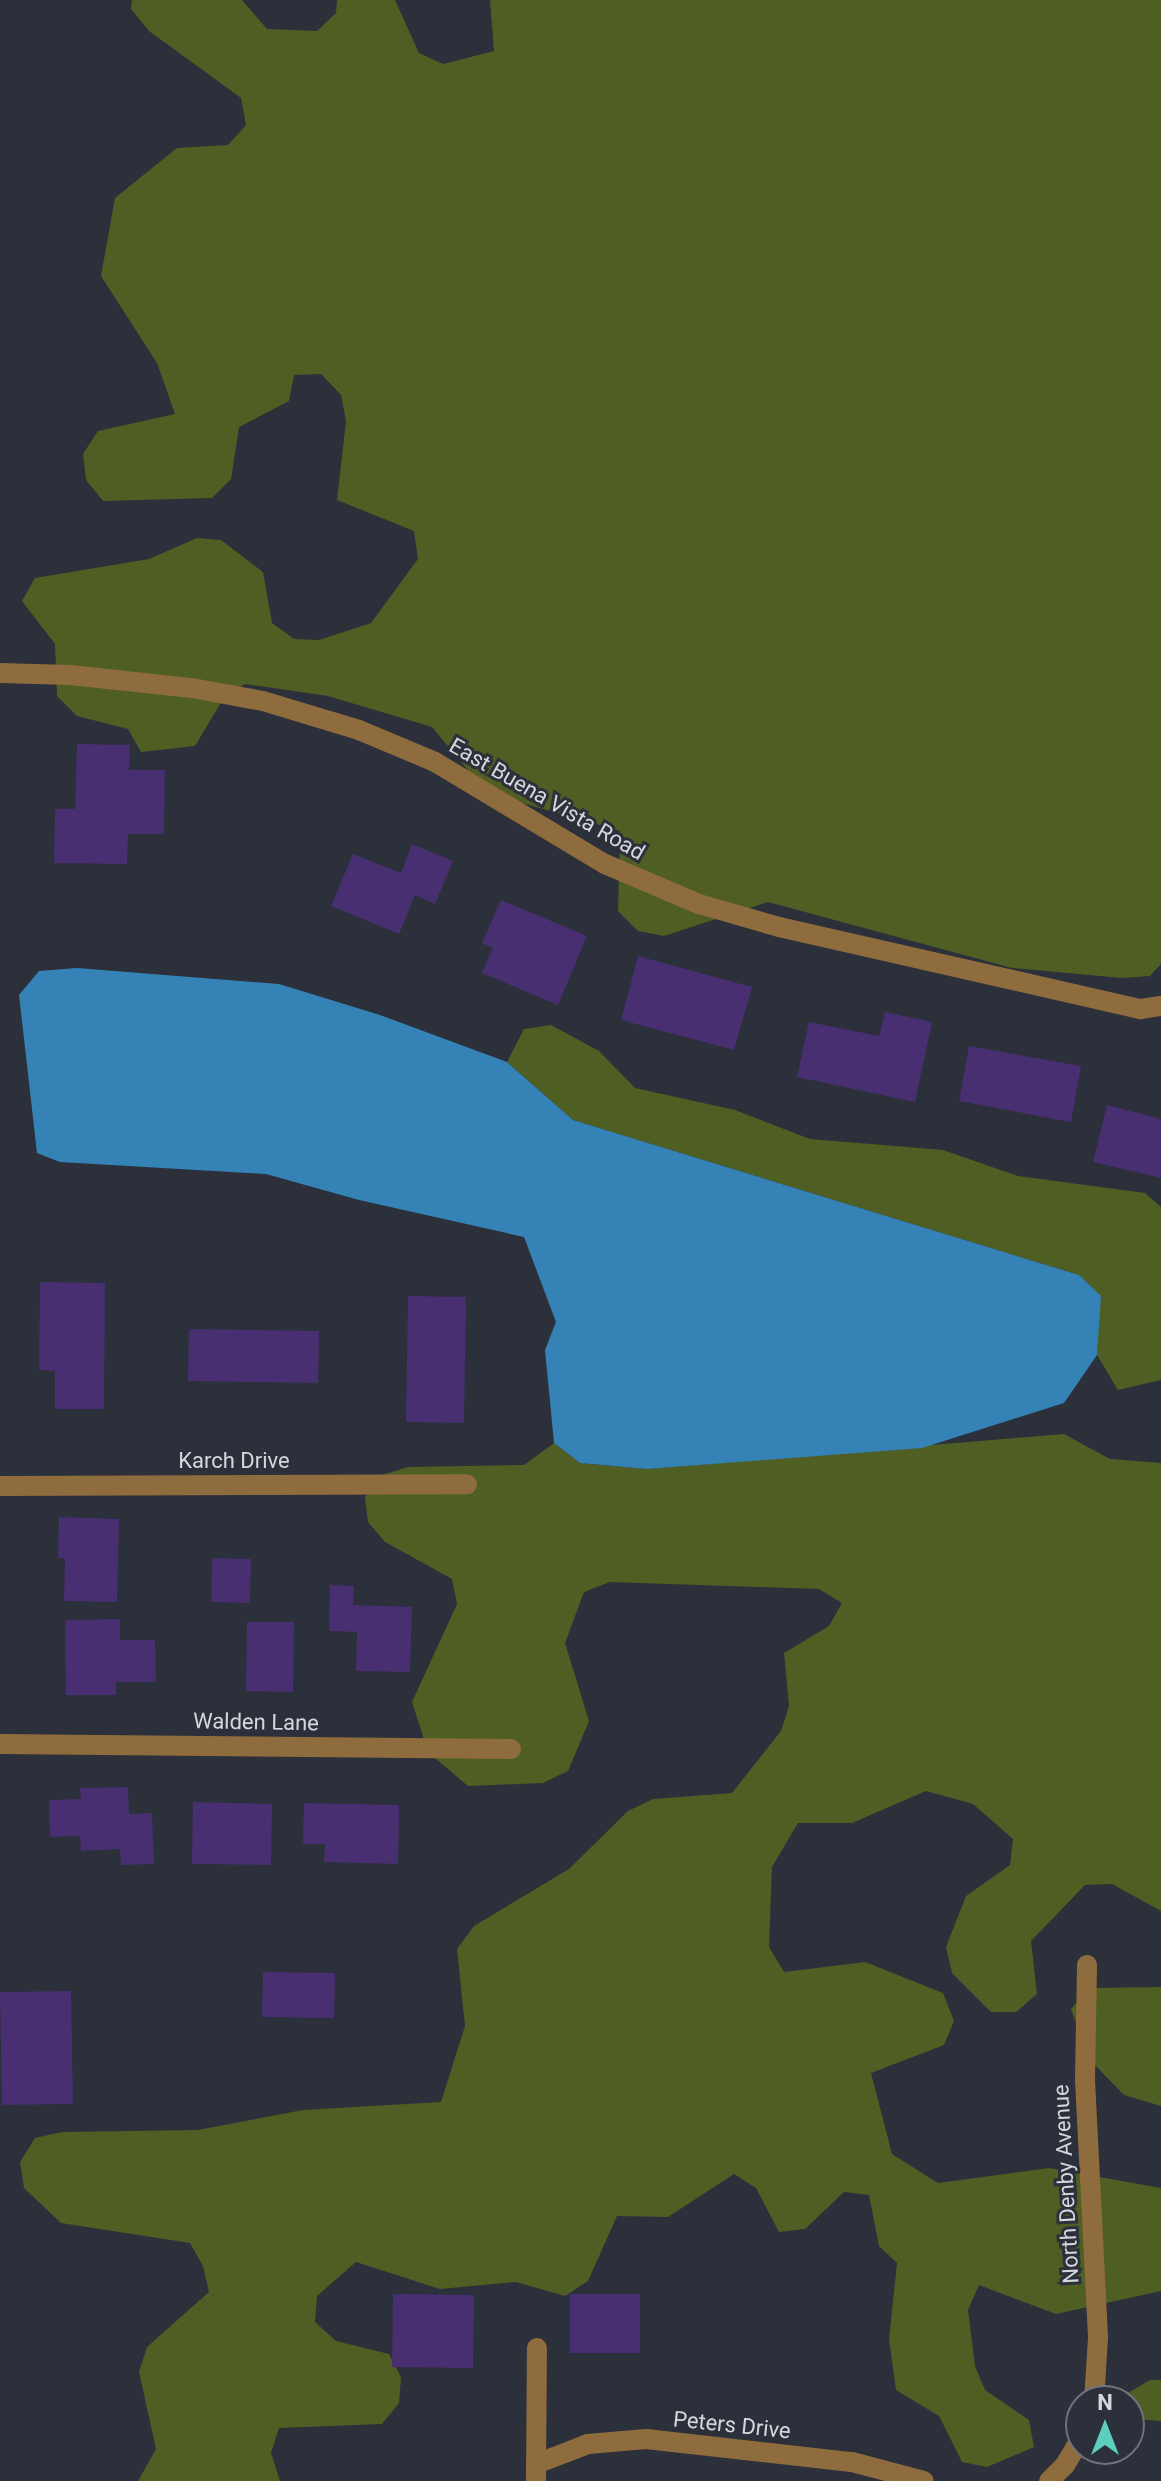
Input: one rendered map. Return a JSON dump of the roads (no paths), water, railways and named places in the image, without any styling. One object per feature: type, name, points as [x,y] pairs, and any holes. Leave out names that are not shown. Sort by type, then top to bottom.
[{"type":"street","name":"East Buena Vista Road","points":[[0,673],[85,677],[192,688],[263,701],[359,730],[435,762],[605,864],[699,904],[779,927],[1141,1009],[1161,1006]]},
{"type":"street","name":"Karch Drive","points":[[0,1486],[467,1484]]},
{"type":"street","name":"Walden Lane","points":[[0,1744],[511,1749]]},
{"type":"street","name":"North Denby Avenue","points":[[1087,1965],[1085,2080],[1098,2338],[1095,2385]]},
{"type":"street","points":[[536,2473],[537,2348]]},
{"type":"street","name":"Peters Drive","points":[[536,2473],[588,2444],[646,2439],[852,2462],[924,2481]]},
{"type":"street","points":[[1049,2481],[1065,2462]]},
{"type":"water","points":[[77,968],[279,984],[380,1015],[507,1062],[573,1120],[1079,1275],[1101,1296],[1097,1355],[1064,1403],[922,1448],[647,1469],[580,1463],[554,1443],[545,1350],[556,1322],[524,1237],[359,1200],[266,1174],[60,1162],[37,1153],[19,995],[39,971]]}]
